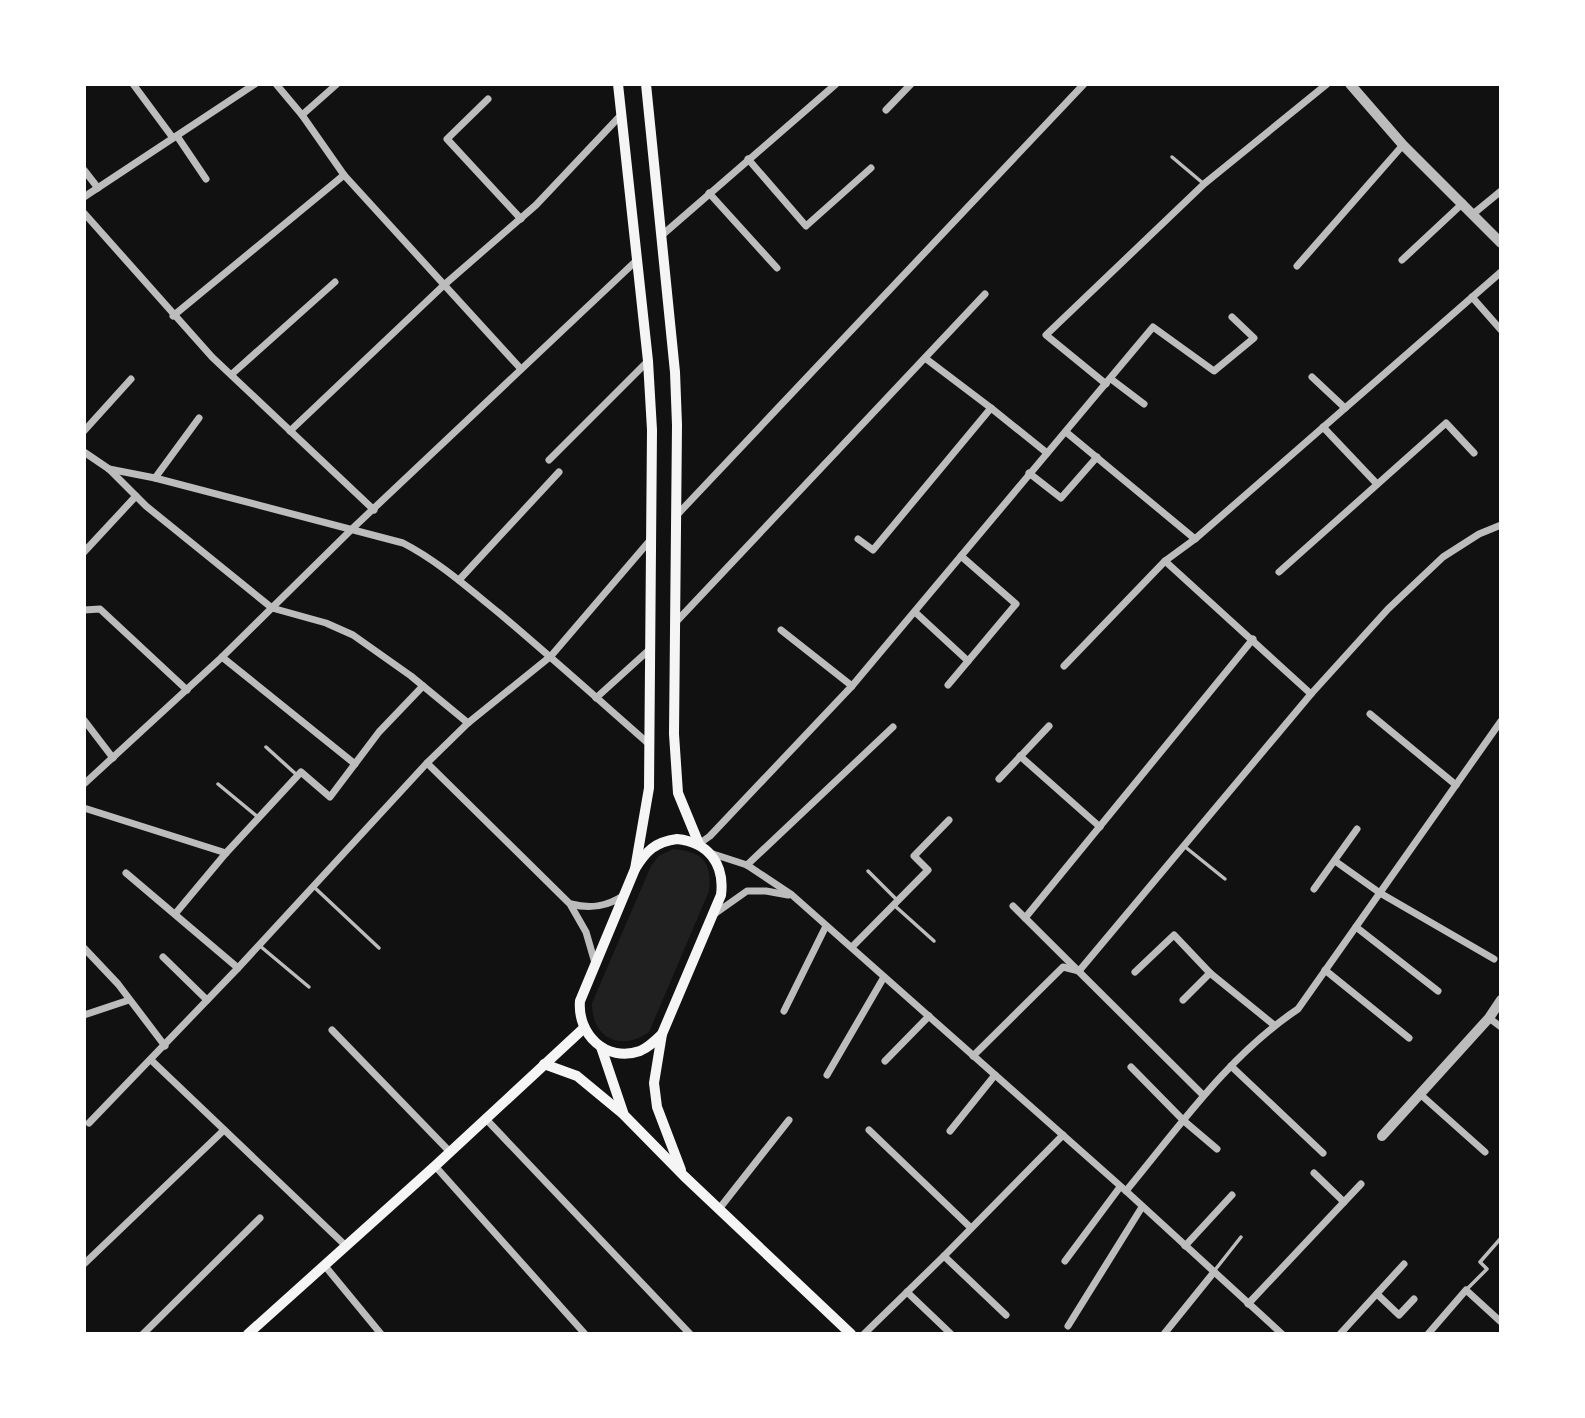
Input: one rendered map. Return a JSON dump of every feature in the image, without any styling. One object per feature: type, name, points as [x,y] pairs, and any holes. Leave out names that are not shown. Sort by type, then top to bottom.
[{"type":"main road","points":[[618,84],[653,430],[649,788],[635,869]]},
{"type":"main road","points":[[646,84],[675,372],[677,425],[674,734],[678,793],[699,844]]},
{"type":"main road","points":[[624,1115],[601,1047],[584,1028],[580,1017],[580,1001],[635,869],[646,852],[665,840],[688,840],[699,844],[710,853],[717,862],[723,884],[721,895],[662,1034],[654,1083],[657,1107],[684,1176]]},
{"type":"main road","points":[[248,1334],[584,1028]]},
{"type":"main road","points":[[601,1047],[613,1052],[638,1051],[649,1046],[662,1034]]},
{"type":"main road","points":[[544,1064],[577,1076],[624,1115],[684,1176],[851,1334]]},
{"type":"street","points":[[133,84],[206,179]]},
{"type":"street","points":[[84,197],[255,84]]},
{"type":"street","points":[[276,84],[302,115],[344,175],[521,369]]},
{"type":"street","points":[[302,115],[337,84]]},
{"type":"street","points":[[661,236],[836,84]]},
{"type":"street","points":[[886,110],[911,84]]},
{"type":"street","points":[[675,518],[1084,84]]},
{"type":"street","points":[[1144,404],[1046,335],[1204,184],[1327,84]]},
{"type":"street","points":[[1350,84],[1403,145],[1501,243]]},
{"type":"street","points":[[488,99],[447,139],[521,219]]},
{"type":"street","points":[[290,431],[444,285],[521,219],[621,115]]},
{"type":"street","points":[[1297,266],[1403,145]]},
{"type":"street","points":[[748,159],[806,226],[871,168]]},
{"type":"street","points":[[84,170],[98,188]]},
{"type":"street","points":[[173,316],[344,175]]},
{"type":"street","points":[[1473,214],[1501,191]]},
{"type":"street","points":[[709,193],[777,268]]},
{"type":"street","points":[[1402,260],[1463,203]]},
{"type":"street","points":[[84,213],[212,357],[374,510]]},
{"type":"street","points":[[84,784],[222,657],[353,528],[637,260]]},
{"type":"street","points":[[1064,666],[1165,561],[1195,539],[1501,272]]},
{"type":"street","points":[[232,374],[335,282]]},
{"type":"street","points":[[675,624],[985,294]]},
{"type":"street","points":[[1472,298],[1501,330]]},
{"type":"street","points":[[699,844],[710,836],[852,686],[1153,327],[1214,371],[1254,338],[1232,317]]},
{"type":"street","points":[[925,358],[1047,453]]},
{"type":"street","points":[[548,460],[648,361]]},
{"type":"street","points":[[1312,377],[1345,408]]},
{"type":"street","points":[[84,431],[131,379]]},
{"type":"street","points":[[859,539],[873,550],[990,408]]},
{"type":"street","points":[[155,478],[198,418]]},
{"type":"street","points":[[1279,572],[1446,423],[1474,453]]},
{"type":"street","points":[[1323,427],[1377,484]]},
{"type":"street","points":[[1066,432],[1195,539]]},
{"type":"street","points":[[84,452],[109,469],[136,496],[272,608],[326,623],[353,635],[423,685],[468,723]]},
{"type":"street","points":[[1029,473],[1061,498],[1097,457]]},
{"type":"street","points":[[109,469],[155,478],[265,509],[353,528],[403,543],[419,551],[459,580],[551,656],[650,745]]},
{"type":"street","points":[[459,580],[559,472]]},
{"type":"street","points":[[84,552],[136,496]]},
{"type":"street","points":[[1079,971],[1311,694],[1388,609],[1443,557],[1479,534],[1501,525]]},
{"type":"street","points":[[89,1123],[238,968],[427,763],[468,723],[551,656],[652,537]]},
{"type":"street","points":[[948,685],[1016,604],[961,556]]},
{"type":"street","points":[[1165,561],[1311,694]]},
{"type":"street","points":[[84,610],[100,609],[187,690]]},
{"type":"street","points":[[915,612],[968,661]]},
{"type":"street","points":[[781,630],[852,686]]},
{"type":"street","points":[[1025,918],[1253,639]]},
{"type":"street","points":[[596,698],[651,649]]},
{"type":"street","points":[[222,657],[355,764]]},
{"type":"street","points":[[175,914],[226,853],[301,772],[330,797],[379,732],[423,685]]},
{"type":"street","points":[[1370,714],[1456,785]]},
{"type":"street","points":[[84,720],[113,758]]},
{"type":"street","points":[[1065,1261],[1203,1095],[1274,1025],[1298,1009],[1501,721]]},
{"type":"street","points":[[999,779],[1049,726]]},
{"type":"street","points":[[747,864],[893,727]]},
{"type":"street","points":[[1020,756],[1100,827]]},
{"type":"street","points":[[427,763],[570,904],[586,932],[596,964]]},
{"type":"street","points":[[84,808],[226,853]]},
{"type":"street","points":[[852,947],[928,870],[914,856],[949,820]]},
{"type":"street","points":[[1314,889],[1357,830]]},
{"type":"street","points":[[710,853],[747,864],[792,895],[1282,1334]]},
{"type":"street","points":[[1335,861],[1380,893],[1494,959]]},
{"type":"street","points":[[126,873],[238,968]]},
{"type":"street","points":[[712,916],[747,891],[792,895]]},
{"type":"street","points":[[570,904],[594,907],[614,902],[624,895]]},
{"type":"street","points":[[1013,906],[1203,1095]]},
{"type":"street","points":[[783,1011],[826,926]]},
{"type":"street","points":[[1356,927],[1438,991]]},
{"type":"street","points":[[1135,972],[1174,935],[1210,973],[1274,1025]]},
{"type":"street","points":[[84,948],[165,1045]]},
{"type":"street","points":[[163,957],[206,1000]]},
{"type":"street","points":[[973,1056],[1063,967],[1079,971]]},
{"type":"street","points":[[1325,970],[1409,1038]]},
{"type":"street","points":[[1183,1000],[1210,973]]},
{"type":"street","points":[[827,1075],[884,977]]},
{"type":"street","points":[[84,1015],[129,1000]]},
{"type":"street","points":[[1382,1136],[1489,1018],[1501,1000]]},
{"type":"street","points":[[885,1061],[929,1016]]},
{"type":"street","points":[[1489,1018],[1501,1027]]},
{"type":"street","points":[[332,1030],[450,1152]]},
{"type":"street","points":[[151,1060],[346,1246]]},
{"type":"street","points":[[1231,1066],[1323,1153]]},
{"type":"street","points":[[1131,1067],[1184,1121],[1217,1149]]},
{"type":"street","points":[[950,1130],[995,1075]]},
{"type":"street","points":[[1420,1094],[1485,1152]]},
{"type":"street","points":[[485,1118],[690,1334]]},
{"type":"street","points":[[719,1209],[789,1120]]},
{"type":"street","points":[[84,1264],[224,1130]]},
{"type":"street","points":[[869,1130],[971,1228]]},
{"type":"street","points":[[864,1334],[1063,1135]]},
{"type":"street","points":[[435,1166],[585,1334]]},
{"type":"street","points":[[1314,1173],[1344,1202]]},
{"type":"street","points":[[1248,1304],[1361,1184]]},
{"type":"street","points":[[1185,1246],[1232,1195]]},
{"type":"street","points":[[1068,1326],[1142,1207]]},
{"type":"street","points":[[143,1334],[260,1218]]},
{"type":"street","points":[[944,1256],[1006,1315]]},
{"type":"street","points":[[1340,1334],[1404,1265]]},
{"type":"street","points":[[325,1266],[381,1334]]},
{"type":"street","points":[[1164,1334],[1213,1272]]},
{"type":"street","points":[[1427,1334],[1466,1290],[1501,1322]]},
{"type":"street","points":[[907,1292],[951,1334]]},
{"type":"street","points":[[1377,1294],[1399,1315],[1414,1298]]},
{"type":"lane","points":[[1172,157],[1204,184]]},
{"type":"lane","points":[[266,747],[298,776]]},
{"type":"lane","points":[[218,784],[259,818]]},
{"type":"lane","points":[[1184,846],[1225,879]]},
{"type":"lane","points":[[868,871],[934,941]]},
{"type":"lane","points":[[313,886],[379,948]]},
{"type":"lane","points":[[259,945],[309,987]]},
{"type":"lane","points":[[1213,1272],[1241,1237]]},
{"type":"lane","points":[[1466,1290],[1488,1269],[1479,1262],[1501,1238]]},
{"type":"shaded area","points":[[673,849],[683,850],[703,860],[709,872],[709,891],[649,1032],[628,1041],[618,1041],[602,1033],[593,1015],[592,1003],[651,866],[659,856]]}]
